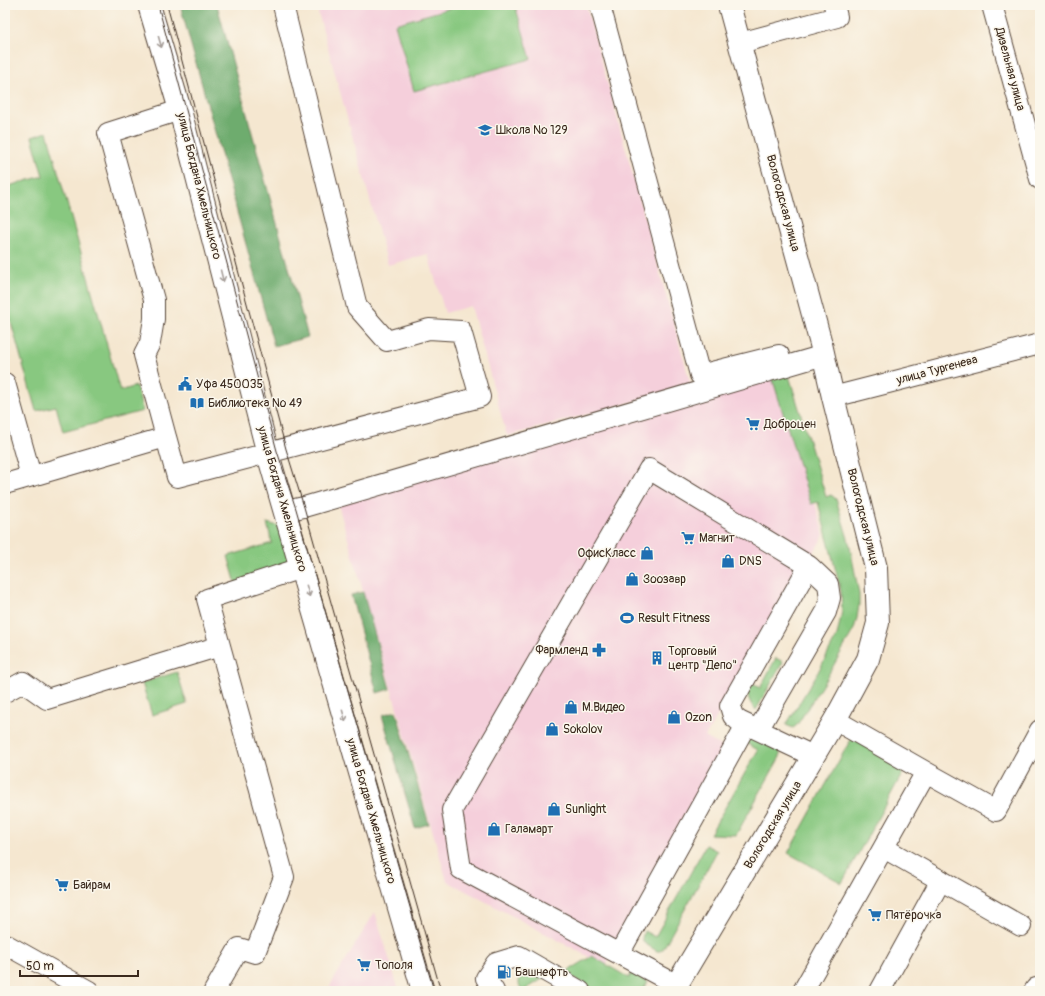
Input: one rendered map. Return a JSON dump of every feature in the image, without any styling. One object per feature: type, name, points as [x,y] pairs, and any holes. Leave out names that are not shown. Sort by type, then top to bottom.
[{"type":"main road","name":"улица Богдана Хмельницкого","points":[[149,5],[180,110],[268,454],[423,991]]},
{"type":"main road","name":"Вологодская улица","points":[[675,988],[796,785],[868,659],[878,623],[876,568],[833,397],[823,349],[729,5]]},
{"type":"street","points":[[180,110],[108,133],[154,300],[154,319],[150,343],[144,355],[177,477],[480,397],[461,331],[429,329],[387,341],[357,306],[283,5]]},
{"type":"street","points":[[600,5],[700,375],[823,349]]},
{"type":"street","points":[[740,43],[837,17],[834,5]]},
{"type":"street","name":"Дизельная улица","points":[[992,5],[1040,179]]},
{"type":"street","name":"улица Тургенева","points":[[833,397],[1040,344]]},
{"type":"street","points":[[285,511],[304,507],[823,349]]},
{"type":"street","points":[[5,382],[31,476]]},
{"type":"street","points":[[5,484],[166,437]]},
{"type":"street","points":[[619,954],[752,728],[826,612],[830,598],[828,584],[809,566],[649,469],[452,810],[461,869],[619,954],[675,988]]},
{"type":"street","points":[[809,566],[730,706],[733,716],[739,722],[813,756]]},
{"type":"street","points":[[214,991],[239,948],[255,953],[284,877],[206,598],[301,568]]},
{"type":"street","points":[[5,692],[23,682],[47,699],[220,646]]},
{"type":"street","points":[[834,720],[996,810],[1040,730]]},
{"type":"street","points":[[803,991],[926,772]]},
{"type":"street","points":[[884,848],[1021,926]]},
{"type":"street","points":[[880,991],[941,880]]},
{"type":"street","points":[[5,944],[89,991]]},
{"type":"street","points":[[494,991],[486,978],[496,963],[519,956],[580,991]]},
{"type":"shaded area","name":"Школа № 129","points":[[316,5],[586,5],[691,386],[507,436],[471,306],[445,313],[428,254],[388,265]]},
{"type":"shaded area","points":[[778,374],[824,535],[705,737],[726,749],[606,966],[447,881],[337,501]]},
{"type":"shaded area","name":"Тополя","points":[[375,912],[399,991],[327,991]]},
{"type":"green space","points":[[180,5],[217,5],[308,337],[274,346]]},
{"type":"green space","points":[[461,5],[515,5],[531,59],[414,91],[395,24]]},
{"type":"green space","points":[[47,132],[120,391],[136,386],[143,411],[63,432],[56,406],[36,411],[5,301],[5,187],[43,176],[32,137]]},
{"type":"green space","points":[[787,369],[826,497],[831,495],[836,499],[849,542],[859,594],[859,605],[854,629],[826,679],[797,725],[793,728],[786,725],[817,674],[837,636],[842,611],[841,591],[818,502],[811,504],[771,374]]},
{"type":"green space","points":[[267,523],[282,527],[291,562],[236,584],[228,556],[272,543]]},
{"type":"green space","points":[[363,592],[390,689],[377,693],[351,595]]},
{"type":"green space","points":[[776,658],[783,662],[756,710],[750,701],[747,690],[751,683],[760,688]]},
{"type":"green space","points":[[177,672],[187,704],[152,715],[142,683]]},
{"type":"green space","points":[[396,711],[429,824],[415,828],[382,715]]},
{"type":"green space","points":[[752,734],[777,748],[780,751],[780,757],[736,835],[710,834],[758,750],[746,743]]},
{"type":"green space","points":[[852,737],[906,767],[842,883],[788,853]]},
{"type":"green space","points":[[706,845],[717,851],[663,949],[657,951],[644,943],[642,938],[644,931],[655,937]]},
{"type":"green space","points":[[592,956],[629,978],[632,972],[648,982],[642,991],[595,991],[565,973]]},
{"type":"green space","points":[[529,972],[544,978],[523,991],[519,985],[519,982],[523,975]]},
{"type":"tram line","points":[[158,5],[277,451],[296,509],[434,991]]},
{"type":"tram line","points":[[167,5],[286,449],[304,507],[441,991]]},
{"type":"place","name":"Школа № 129","points":[[485,130]]},
{"type":"place","name":"Уфа 450035","points":[[185,384]]},
{"type":"place","name":"Библиотека № 49","points":[[197,403]]},
{"type":"place","name":"Доброцен","points":[[753,424]]},
{"type":"place","name":"Магнит","points":[[688,538]]},
{"type":"place","name":"ОфисКласс","points":[[647,553]]},
{"type":"place","name":"DNS","points":[[728,561]]},
{"type":"place","name":"Зоозавр","points":[[632,579]]},
{"type":"place","name":"Result Fitness","points":[[627,618]]},
{"type":"place","name":"Фармленд","points":[[599,650]]},
{"type":"place","name":"Торговый центр \"Депо\"","points":[[657,658]]},
{"type":"place","name":"М.Видео","points":[[571,707]]},
{"type":"place","name":"Ozon","points":[[674,717]]},
{"type":"place","name":"Sokolov","points":[[552,729]]},
{"type":"place","name":"Sunlight","points":[[554,809]]},
{"type":"place","name":"Галамарт","points":[[494,829]]},
{"type":"place","name":"Байрам","points":[[62,885]]},
{"type":"place","name":"Пятёрочка","points":[[875,915]]},
{"type":"place","name":"Тополя","points":[[364,965]]},
{"type":"place","name":"Башнефть","points":[[504,972]]}]
